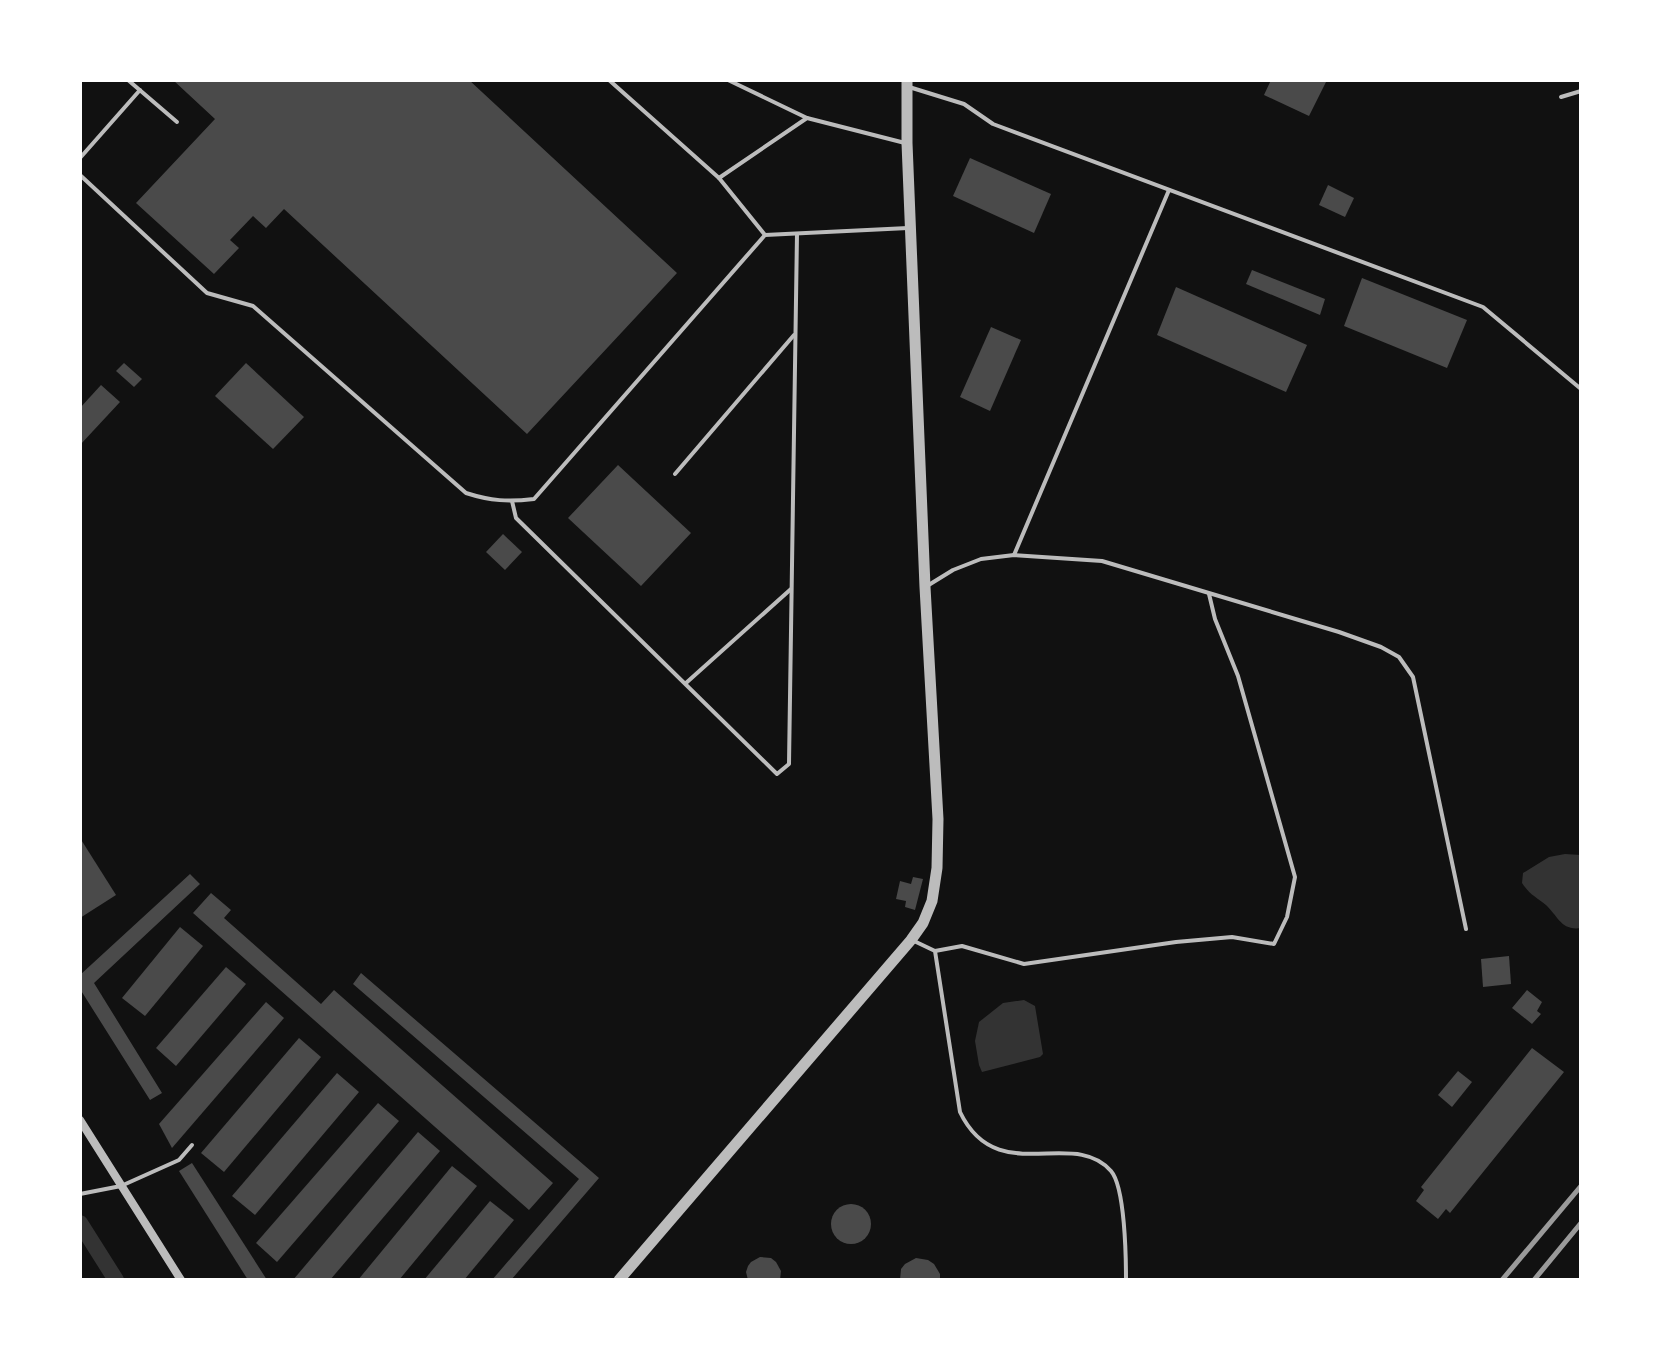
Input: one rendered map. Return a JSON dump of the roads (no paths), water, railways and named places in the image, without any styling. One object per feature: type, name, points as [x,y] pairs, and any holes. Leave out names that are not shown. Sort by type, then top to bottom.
[{"type":"street","points":[[619,1280],[911,940],[923,923],[932,901],[937,868],[938,819],[925,587],[907,83]]},
{"type":"street","points":[[80,1120],[181,1280]]},
{"type":"lane","points":[[128,80],[177,122]]},
{"type":"lane","points":[[609,80],[719,178],[765,235]]},
{"type":"lane","points":[[728,80],[807,118],[907,143]]},
{"type":"lane","points":[[907,83],[964,104],[993,124],[1483,307],[1581,389]]},
{"type":"lane","points":[[80,158],[140,90]]},
{"type":"lane","points":[[1561,97],[1581,91]]},
{"type":"lane","points":[[719,178],[807,118]]},
{"type":"lane","points":[[80,175],[207,293],[253,306],[466,493],[488,500],[534,499],[765,235],[911,228]]},
{"type":"lane","points":[[1014,555],[1169,190]]},
{"type":"lane","points":[[512,501],[516,518],[777,774],[789,764],[797,234]]},
{"type":"lane","points":[[675,474],[796,333]]},
{"type":"lane","points":[[925,587],[953,570],[981,559],[1014,555],[1102,561],[1339,632],[1399,657],[1413,677],[1466,929]]},
{"type":"lane","points":[[686,683],[791,589]]},
{"type":"lane","points":[[911,940],[935,951],[962,946],[1024,964],[1232,937],[1274,944],[1287,917],[1295,877],[1238,676],[1215,619],[1209,594]]},
{"type":"lane","points":[[935,951],[960,1112],[967,1127],[980,1140],[999,1150],[1025,1154],[1089,1155],[1112,1172],[1121,1203],[1126,1280]]},
{"type":"lane","points":[[80,1194],[121,1186],[179,1160],[192,1145]]},
{"type":"waterway","points":[[80,1223],[116,1280]]},
{"type":"railway","points":[[1502,1280],[1581,1186]]},
{"type":"railway","points":[[1534,1280],[1581,1223]]}]
